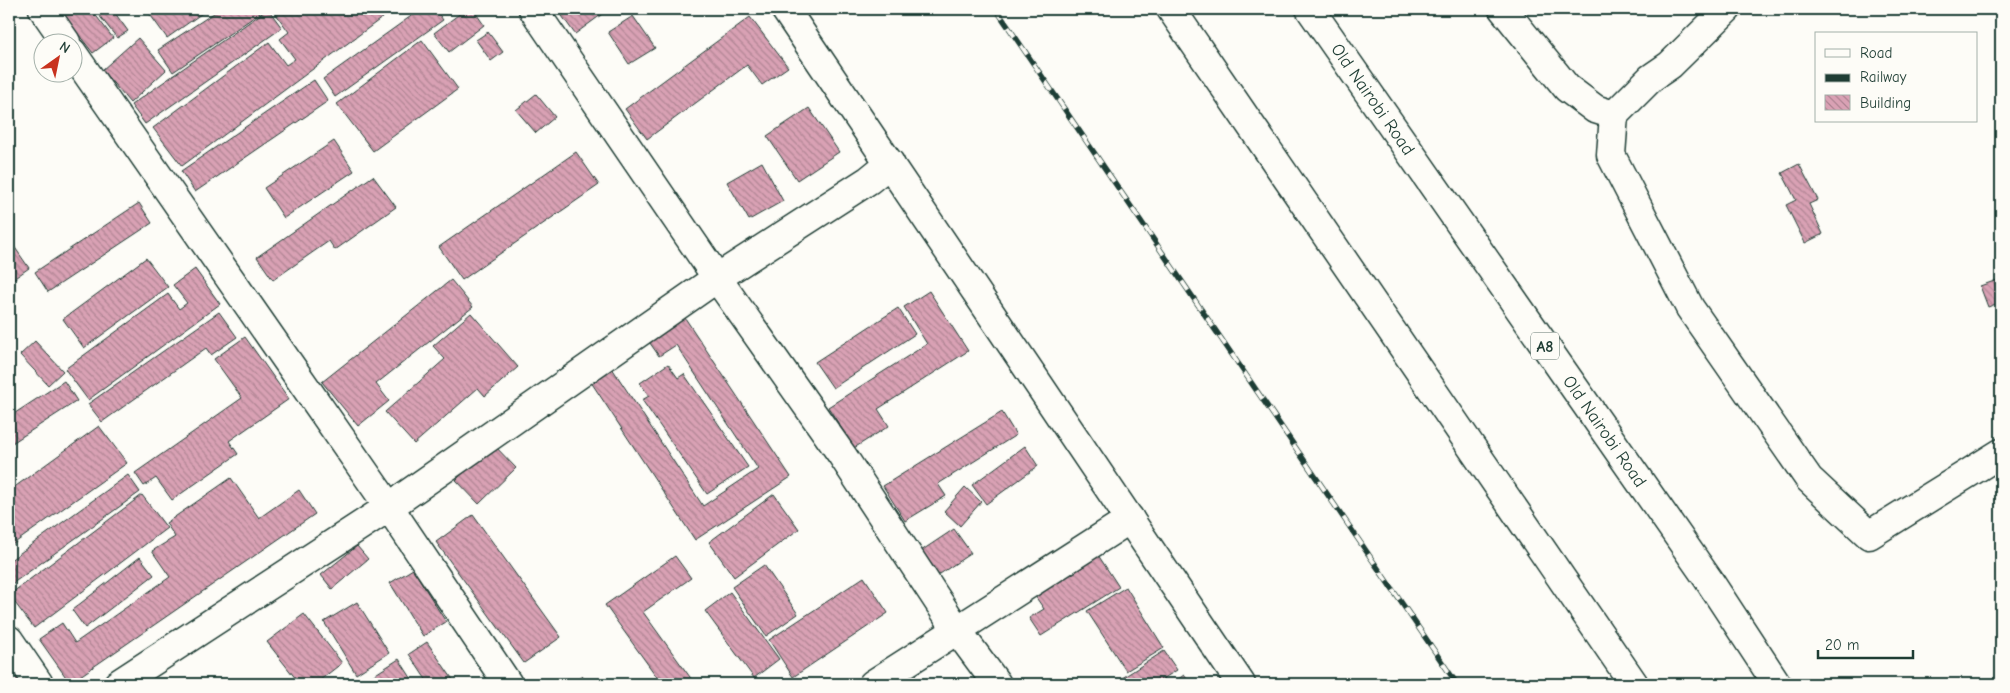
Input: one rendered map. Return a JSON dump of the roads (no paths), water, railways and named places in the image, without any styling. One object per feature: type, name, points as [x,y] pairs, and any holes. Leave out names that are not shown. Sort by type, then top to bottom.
[{"type":"main road","points":[[43,9],[59,32]]},
{"type":"main road","points":[[533,9],[717,278],[842,455],[957,630],[996,684]]},
{"type":"main road","points":[[786,9],[1241,684]]},
{"type":"main road","points":[[1172,9],[1634,684]]},
{"type":"main road","name":"Old Nairobi Road","points":[[1310,9],[1708,579],[1777,684]]},
{"type":"main road","points":[[1503,9],[1567,88],[1596,109],[1614,115]]},
{"type":"main road","points":[[1727,9],[1670,66],[1651,78],[1614,115],[1612,155],[1690,308],[1809,479],[1870,535],[2001,453]]},
{"type":"main road","points":[[82,66],[389,506],[508,684]]},
{"type":"main road","points":[[118,684],[389,506],[717,278],[869,180],[890,164]]},
{"type":"main road","points":[[873,684],[1130,518]]},
{"type":"main road","points":[[9,640],[38,684]]},
{"type":"railway","points":[[996,9],[1457,684]]}]
